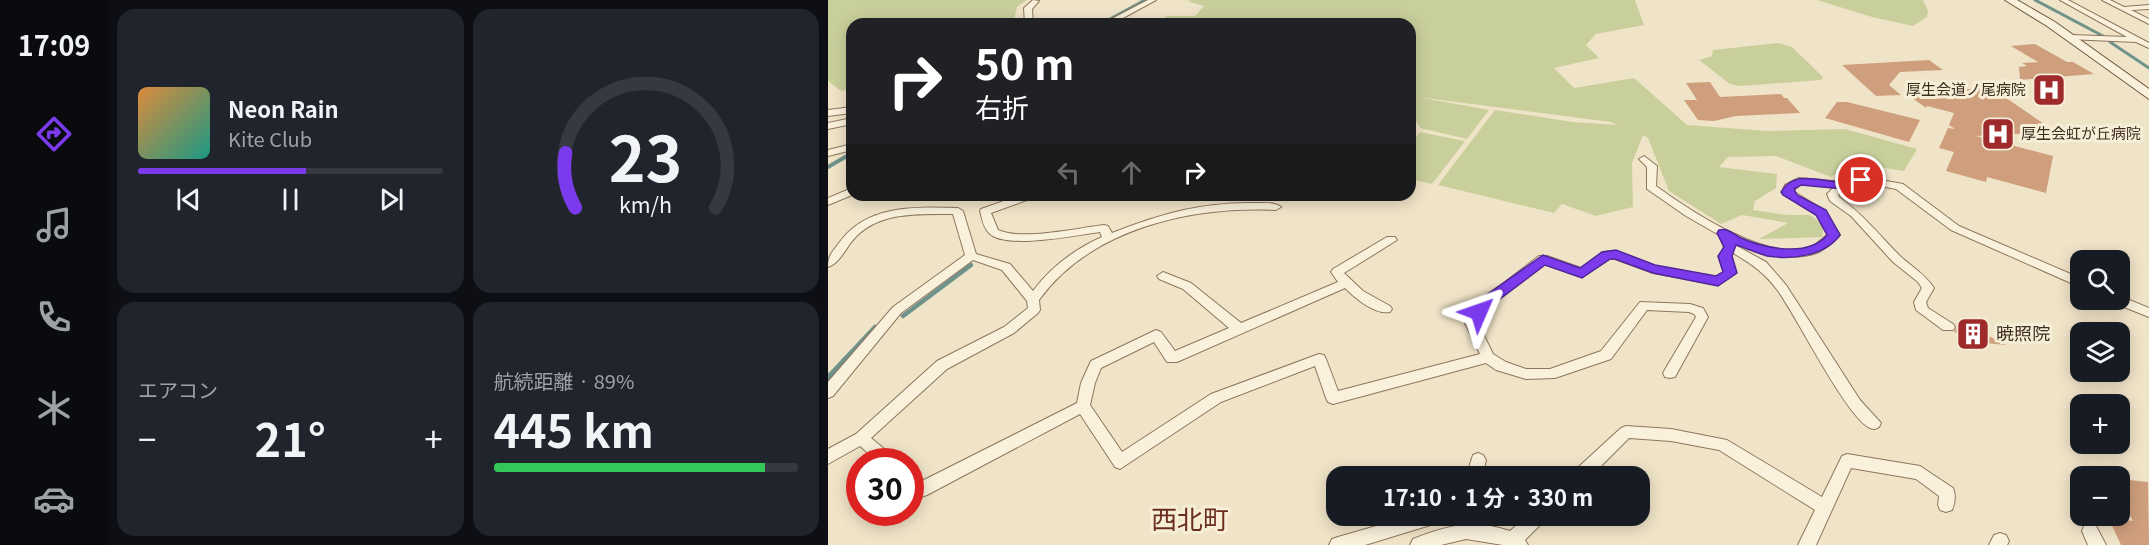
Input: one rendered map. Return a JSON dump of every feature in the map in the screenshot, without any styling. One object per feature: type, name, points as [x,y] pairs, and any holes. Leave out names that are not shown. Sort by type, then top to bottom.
[{"type":"street","points":[[1118,18],[1153,0]]},
{"type":"street","points":[[2010,0],[2071,38],[2148,93]]},
{"type":"street","points":[[2063,0],[2145,40],[2149,46]]},
{"type":"street","points":[[2105,0],[2149,22]]},
{"type":"street","points":[[1029,18],[1028,8],[1036,1]]},
{"type":"street","points":[[2123,9],[2149,7]]},
{"type":"street","points":[[2071,38],[2145,40]]},
{"type":"street","points":[[828,113],[846,111]]},
{"type":"street","points":[[828,126],[846,122]]},
{"type":"street","points":[[828,153],[846,148]]},
{"type":"street","points":[[1644,159],[1652,166],[1651,187],[1735,240],[1769,252],[1807,251],[1828,242],[1834,235],[1821,213],[1793,198],[1787,192],[1790,187],[1799,181],[1844,185]]},
{"type":"street","points":[[1948,327],[1922,310],[1920,302],[1928,288],[1922,279],[1897,260],[1855,214],[1833,200],[1832,194],[1844,185],[1861,180],[1899,186],[1955,228],[2070,279]]},
{"type":"street","points":[[828,202],[846,194]]},
{"type":"street","points":[[1012,201],[984,210],[993,231],[1002,237],[1030,237],[1104,228],[1108,237]]},
{"type":"street","points":[[1033,300],[1044,282],[1059,266],[1108,237],[1186,211],[1238,205],[1276,207]]},
{"type":"street","points":[[828,263],[855,231],[876,219],[917,212],[958,211],[971,256]]},
{"type":"street","points":[[1724,233],[1730,247],[1762,266],[1782,288],[1855,404],[1874,423]]},
{"type":"street","points":[[1386,309],[1365,300],[1337,272],[1391,240]]},
{"type":"street","points":[[1670,373],[1702,317],[1699,311],[1690,308],[1644,305],[1606,356],[1550,374],[1526,374],[1501,366],[1488,357],[1471,323],[1487,302],[1543,260],[1582,273],[1606,255],[1616,255],[1653,269],[1718,281],[1730,273],[1725,256],[1730,247]]},
{"type":"street","points":[[828,457],[861,438],[942,365],[1009,330],[1034,310],[1033,300],[1006,267],[971,256]]},
{"type":"street","points":[[828,392],[897,309],[971,256]]},
{"type":"street","points":[[1164,276],[1187,286],[1239,329]]},
{"type":"street","points":[[1346,283],[1172,358],[1156,335],[1096,365],[1088,383],[1083,406],[1120,462],[1216,398],[1319,358],[1333,398],[1488,357]]},
{"type":"street","points":[[2130,305],[2149,313]]},
{"type":"street","points":[[924,488],[1083,406]]},
{"type":"street","points":[[1590,466],[1626,432],[1671,435],[1722,444],[1824,507]]},
{"type":"street","points":[[861,438],[873,448]]},
{"type":"street","points":[[1477,466],[1478,460]]},
{"type":"street","points":[[1807,545],[1847,461],[1920,473],[1947,493],[1946,505]]},
{"type":"street","points":[[1338,545],[1403,526]]},
{"type":"street","points":[[1419,545],[1459,531],[1473,529],[1516,542],[1530,526]]},
{"type":"green space","points":[[828,0],[1027,0],[1017,7],[1014,18],[846,18],[846,90],[841,91],[828,81]]},
{"type":"green space","points":[[1635,0],[1644,25],[1596,34],[1586,45],[1599,58],[1554,68],[1574,88],[1634,78],[1687,125],[1767,131],[1845,129],[1917,149],[1904,171],[1851,163],[1831,177],[1776,156],[1728,157],[1719,167],[1777,174],[1776,188],[1755,201],[1753,210],[1787,215],[1810,215],[1824,225],[1822,237],[1759,239],[1788,223],[1742,215],[1721,224],[1669,191],[1648,138],[1643,135],[1632,163],[1633,207],[1596,216],[1562,204],[1554,213],[1438,185],[1495,110],[1573,122],[1618,125],[1611,122],[1418,97],[1489,110],[1467,139],[1420,128],[1416,120],[1416,18],[1164,18],[1195,16],[1204,6],[1187,1]]},
{"type":"green space","points":[[1817,0],[1923,0],[1928,11],[1927,17],[1913,26],[1872,17]]},
{"type":"green space","points":[[1778,43],[1792,47],[1823,77],[1821,80],[1740,86],[1730,84],[1699,60],[1712,56],[1713,50]]},
{"type":"green space","points":[[1420,132],[1465,141],[1432,184],[1416,180],[1416,137]]},
{"type":"building","points":[[2035,44],[2094,74],[2020,80],[2019,67],[2027,66],[2022,63],[2038,62],[2011,46]]},
{"type":"building","points":[[1929,60],[1943,70],[1900,72],[1889,85],[1901,95],[1876,96],[1842,65]]},
{"type":"building","points":[[1710,82],[1720,97],[1781,94],[1800,113],[1736,116],[1714,121],[1698,120],[1684,100],[1697,100],[1686,83]]},
{"type":"building","points":[[1990,87],[2056,132],[1976,136],[2053,156],[2046,193],[1987,177],[1986,182],[1946,171],[1954,152],[1939,148],[1948,128],[1955,129],[1949,125],[1954,113],[1927,106],[1926,108],[1908,95]]},
{"type":"building","points":[[1837,102],[1847,102],[1920,120],[1909,142],[1825,118]]},
{"type":"building","name":"暁照院","points":[[1960,321],[2006,345],[1975,342],[1954,332]]},
{"type":"building","points":[[2130,480],[2148,482],[2149,545],[2121,545],[2112,526],[2130,526],[2130,521],[2133,521],[2130,515]]},
{"type":"waterway","points":[[1112,18],[1145,0]]},
{"type":"waterway","points":[[2035,0],[2103,36]]},
{"type":"waterway","points":[[2110,42],[2149,68]]},
{"type":"waterway","points":[[828,167],[846,156]]},
{"type":"waterway","points":[[903,316],[971,265]]},
{"type":"waterway","points":[[844,360],[875,327]]},
{"type":"waterway","points":[[828,378],[846,359]]},
{"type":"place","name":"厚生会道ノ尾病院","points":[[2049,90]]},
{"type":"place","name":"厚生会虹が丘病院","points":[[1998,134]]},
{"type":"place","name":"暁照院","points":[[1973,334]]},
{"type":"district","name":"西北町","points":[[1190,520]]},
{"type":"route","points":[[1479,312],[1487,302],[1543,260],[1582,273],[1606,255],[1616,255],[1653,269],[1686,277],[1718,281],[1730,273],[1725,256],[1730,247],[1724,233],[1735,240],[1769,252],[1807,251],[1828,242],[1834,235],[1821,213],[1793,198],[1787,192],[1790,187],[1799,181],[1844,185],[1861,180]]}]
